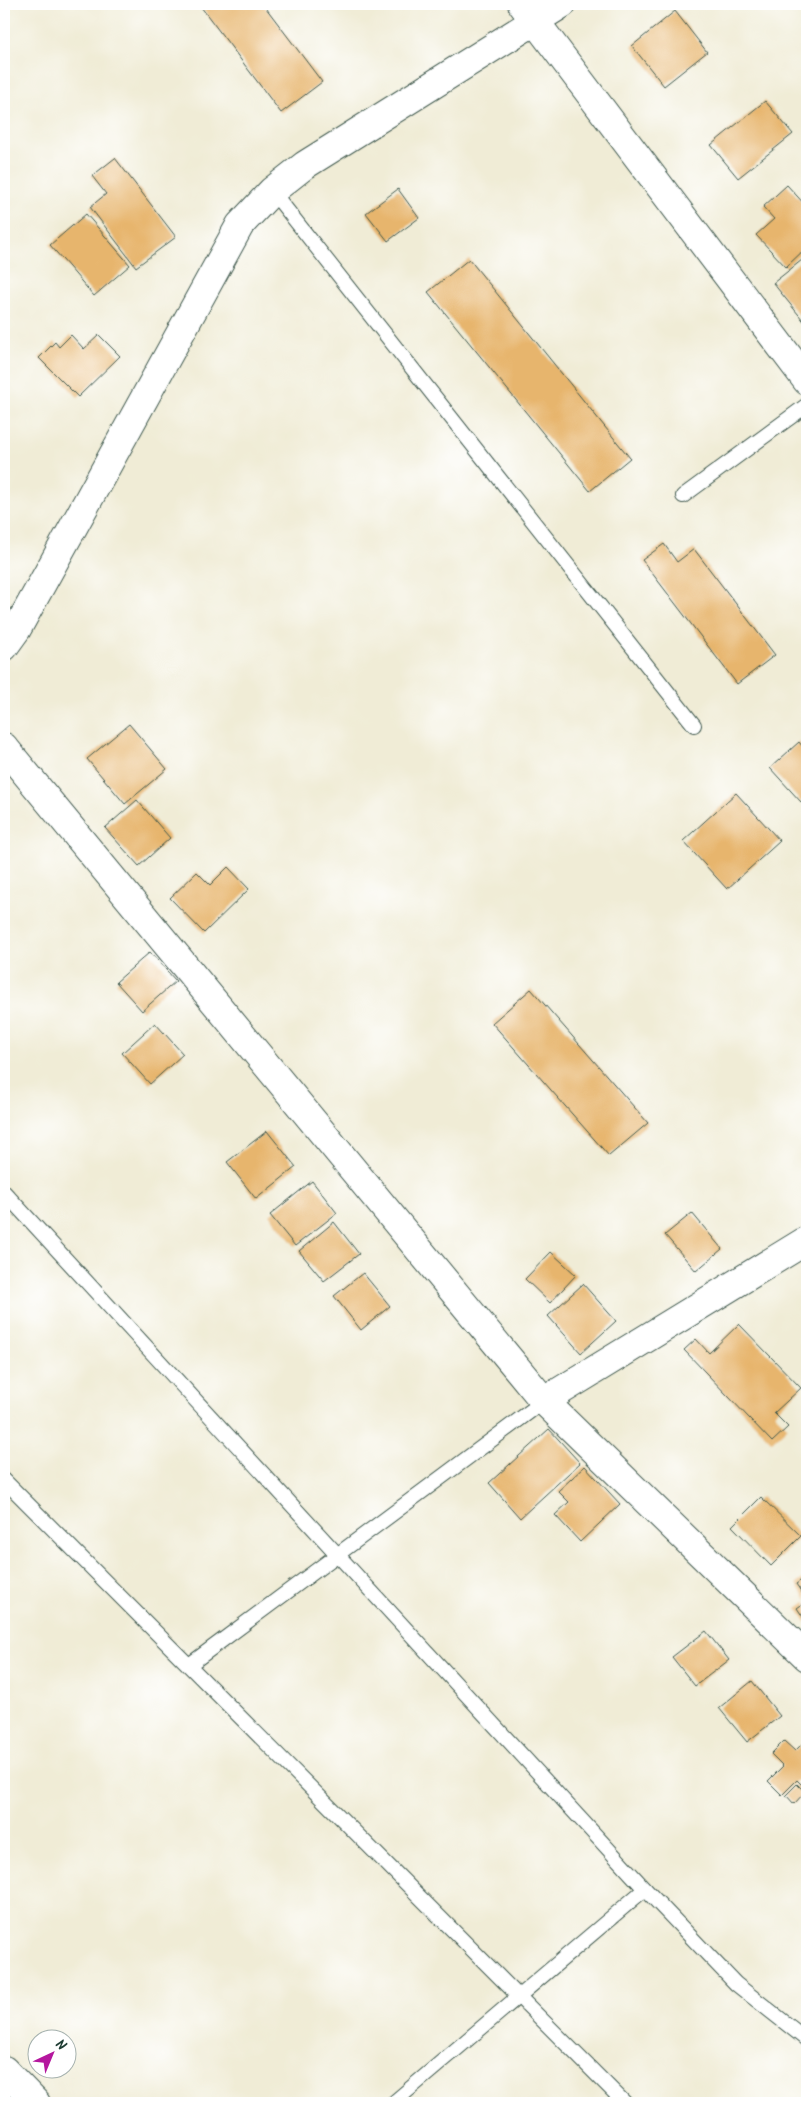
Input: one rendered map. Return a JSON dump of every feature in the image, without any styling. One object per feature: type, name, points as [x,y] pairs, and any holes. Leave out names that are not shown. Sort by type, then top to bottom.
[{"type":"street","points":[[4,647],[21,621],[240,225],[272,191],[305,165],[529,12],[562,4]]},
{"type":"street","points":[[529,12],[807,381]]},
{"type":"street","points":[[4,747],[544,1401],[807,1657]]},
{"type":"street","points":[[544,1401],[807,1240]]},
{"type":"street","points":[[4,2070],[36,2103]]},
{"type":"lane","points":[[272,191],[694,725]]},
{"type":"lane","points":[[684,496],[807,406]]},
{"type":"lane","points":[[4,1192],[645,1889],[736,1984],[807,2040]]},
{"type":"lane","points":[[189,1665],[544,1401]]},
{"type":"lane","points":[[4,1480],[625,2103]]},
{"type":"lane","points":[[393,2103],[519,1998],[645,1889]]},
{"type":"building","points":[[204,4],[263,4],[322,82],[281,113],[201,7]]},
{"type":"building","points":[[675,11],[707,52],[664,86],[632,46]]},
{"type":"building","points":[[765,101],[793,134],[738,178],[711,145]]},
{"type":"building","points":[[115,158],[176,237],[136,267],[90,207],[106,194],[92,176]]},
{"type":"building","points":[[787,185],[807,207],[807,247],[786,267],[756,235],[774,219],[763,207]]},
{"type":"building","points":[[398,189],[419,218],[388,241],[366,213]]},
{"type":"building","points":[[86,214],[130,265],[94,296],[50,245]]},
{"type":"building","points":[[807,256],[807,325],[773,283]]},
{"type":"building","points":[[469,259],[630,458],[590,491],[428,292]]},
{"type":"building","points":[[71,335],[84,349],[99,335],[120,356],[78,397],[39,358],[55,342],[59,347]]},
{"type":"building","points":[[664,544],[677,562],[694,549],[775,655],[737,684],[642,560]]},
{"type":"building","points":[[129,724],[167,769],[125,804],[87,759]]},
{"type":"building","points":[[799,742],[807,752],[807,796],[801,802],[770,768]]},
{"type":"building","points":[[736,793],[780,841],[727,889],[683,841]]},
{"type":"building","points":[[137,800],[170,838],[139,866],[105,828]]},
{"type":"building","points":[[228,867],[249,889],[204,933],[170,898],[197,872],[210,885]]},
{"type":"building","points":[[150,952],[176,981],[142,1011],[116,982]]},
{"type":"building","points":[[531,989],[648,1123],[609,1156],[492,1023]]},
{"type":"building","points":[[155,1023],[183,1054],[150,1084],[122,1053]]},
{"type":"building","points":[[267,1131],[296,1167],[256,1199],[227,1162]]},
{"type":"building","points":[[312,1181],[337,1213],[295,1246],[270,1215]]},
{"type":"building","points":[[692,1213],[722,1249],[696,1271],[665,1235]]},
{"type":"building","points":[[334,1222],[359,1254],[324,1281],[299,1251]]},
{"type":"building","points":[[551,1252],[576,1275],[550,1303],[525,1279]]},
{"type":"building","points":[[363,1273],[390,1306],[361,1330],[334,1296]]},
{"type":"building","points":[[583,1284],[616,1321],[581,1353],[548,1316]]},
{"type":"building","points":[[739,1324],[801,1388],[774,1413],[788,1427],[772,1442],[684,1350],[696,1339],[709,1353]]},
{"type":"building","points":[[549,1429],[580,1463],[520,1518],[489,1483]]},
{"type":"building","points":[[585,1466],[620,1504],[580,1542],[555,1515],[569,1502],[558,1491]]},
{"type":"building","points":[[761,1497],[801,1536],[771,1566],[732,1526]]},
{"type":"building","points":[[807,1576],[807,1600],[796,1584]]},
{"type":"building","points":[[807,1601],[807,1623],[797,1608]]},
{"type":"building","points":[[706,1631],[729,1660],[695,1686],[672,1657]]},
{"type":"building","points":[[752,1681],[780,1716],[747,1742],[719,1708]]},
{"type":"building","points":[[806,1740],[807,1780],[802,1785],[797,1780],[782,1795],[768,1781],[783,1766],[771,1754],[784,1741],[795,1751]]},
{"type":"building","points":[[797,1784],[805,1792],[794,1804],[786,1795]]}]
